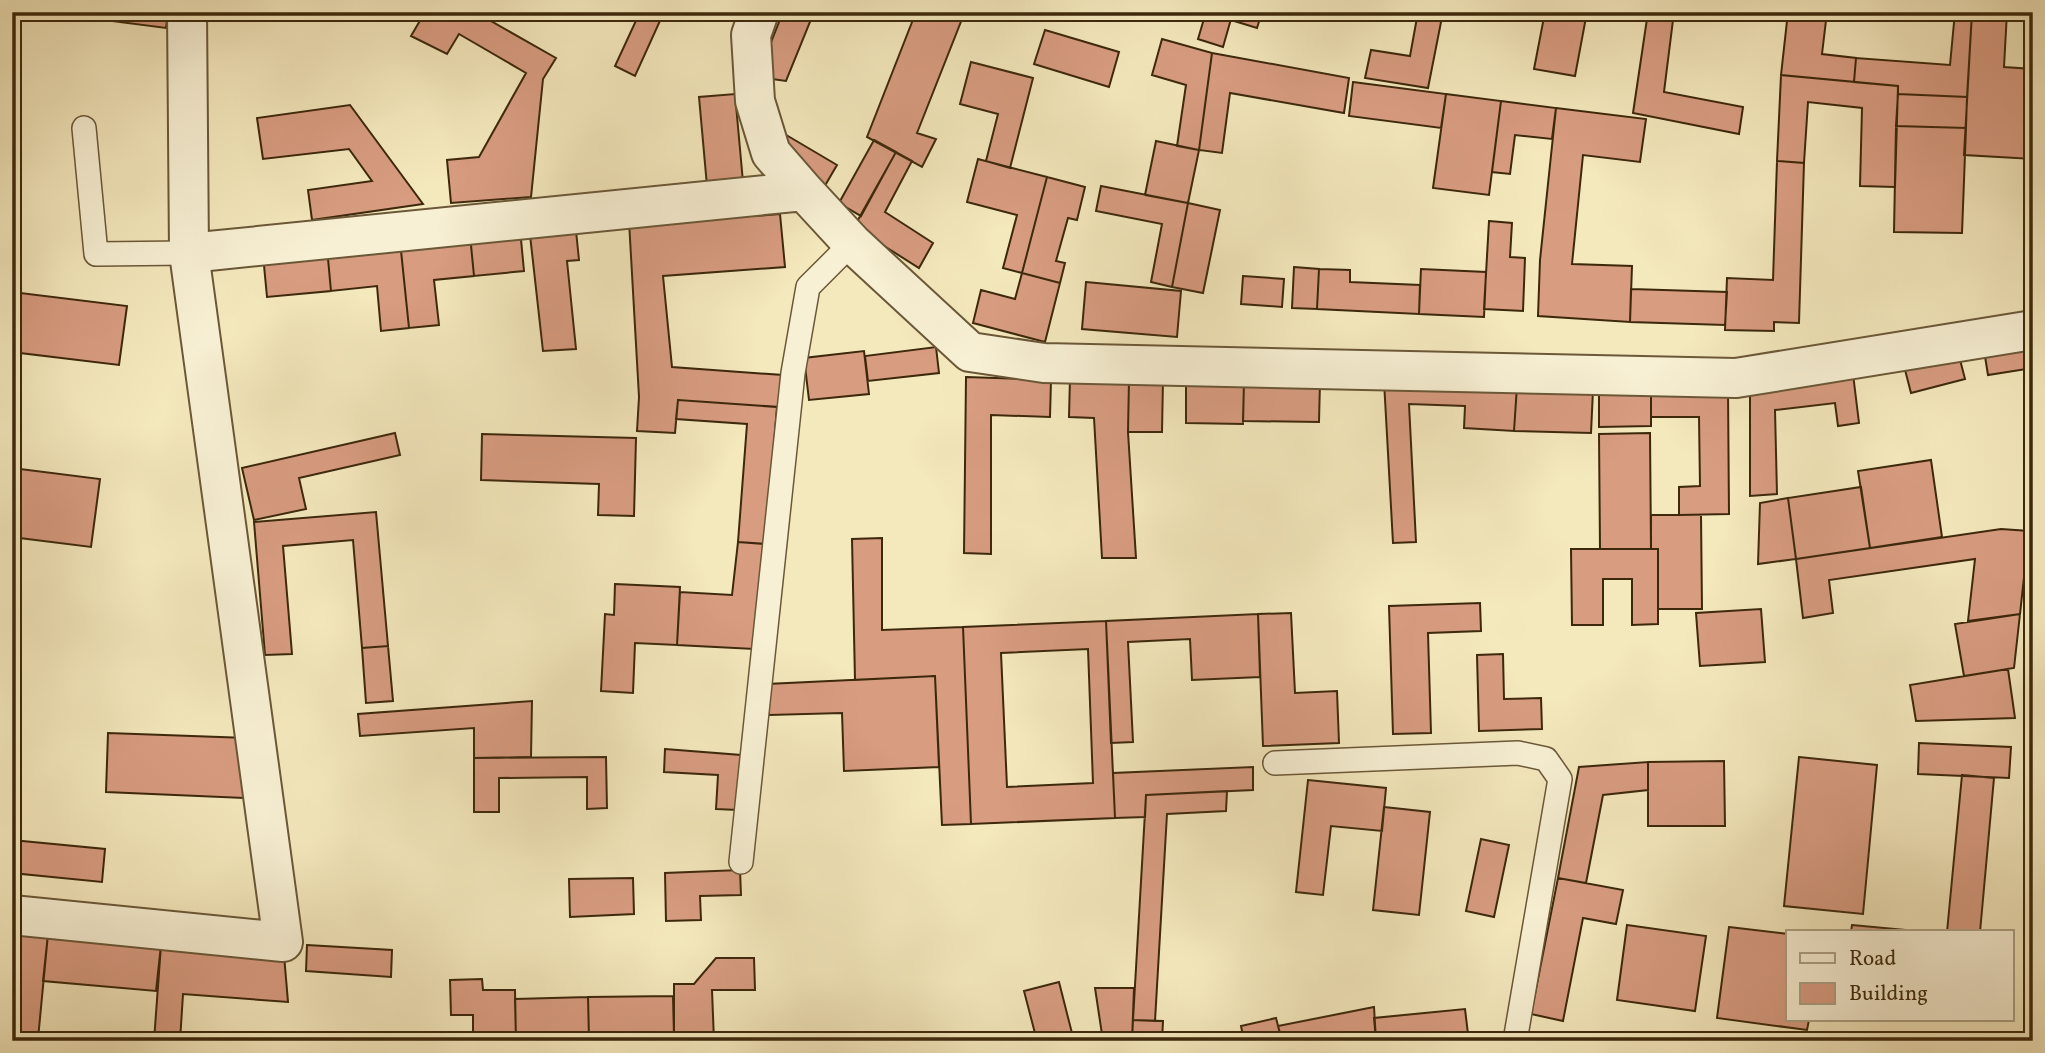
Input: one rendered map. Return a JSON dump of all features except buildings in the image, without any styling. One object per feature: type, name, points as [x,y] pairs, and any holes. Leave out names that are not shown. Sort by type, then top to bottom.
[{"type":"street","points":[[12,915],[283,942],[189,253],[187,12]]},
{"type":"street","points":[[759,12],[751,35],[755,101],[771,153],[852,243],[970,352],[1044,363],[1736,378],[2033,330]]},
{"type":"street","points":[[189,253],[804,191]]},
{"type":"lane","points":[[85,128],[96,254],[189,253]]},
{"type":"lane","points":[[741,862],[793,373],[808,286],[852,243]]},
{"type":"lane","points":[[1275,763],[1518,753],[1546,759],[1560,779],[1515,1041]]}]
